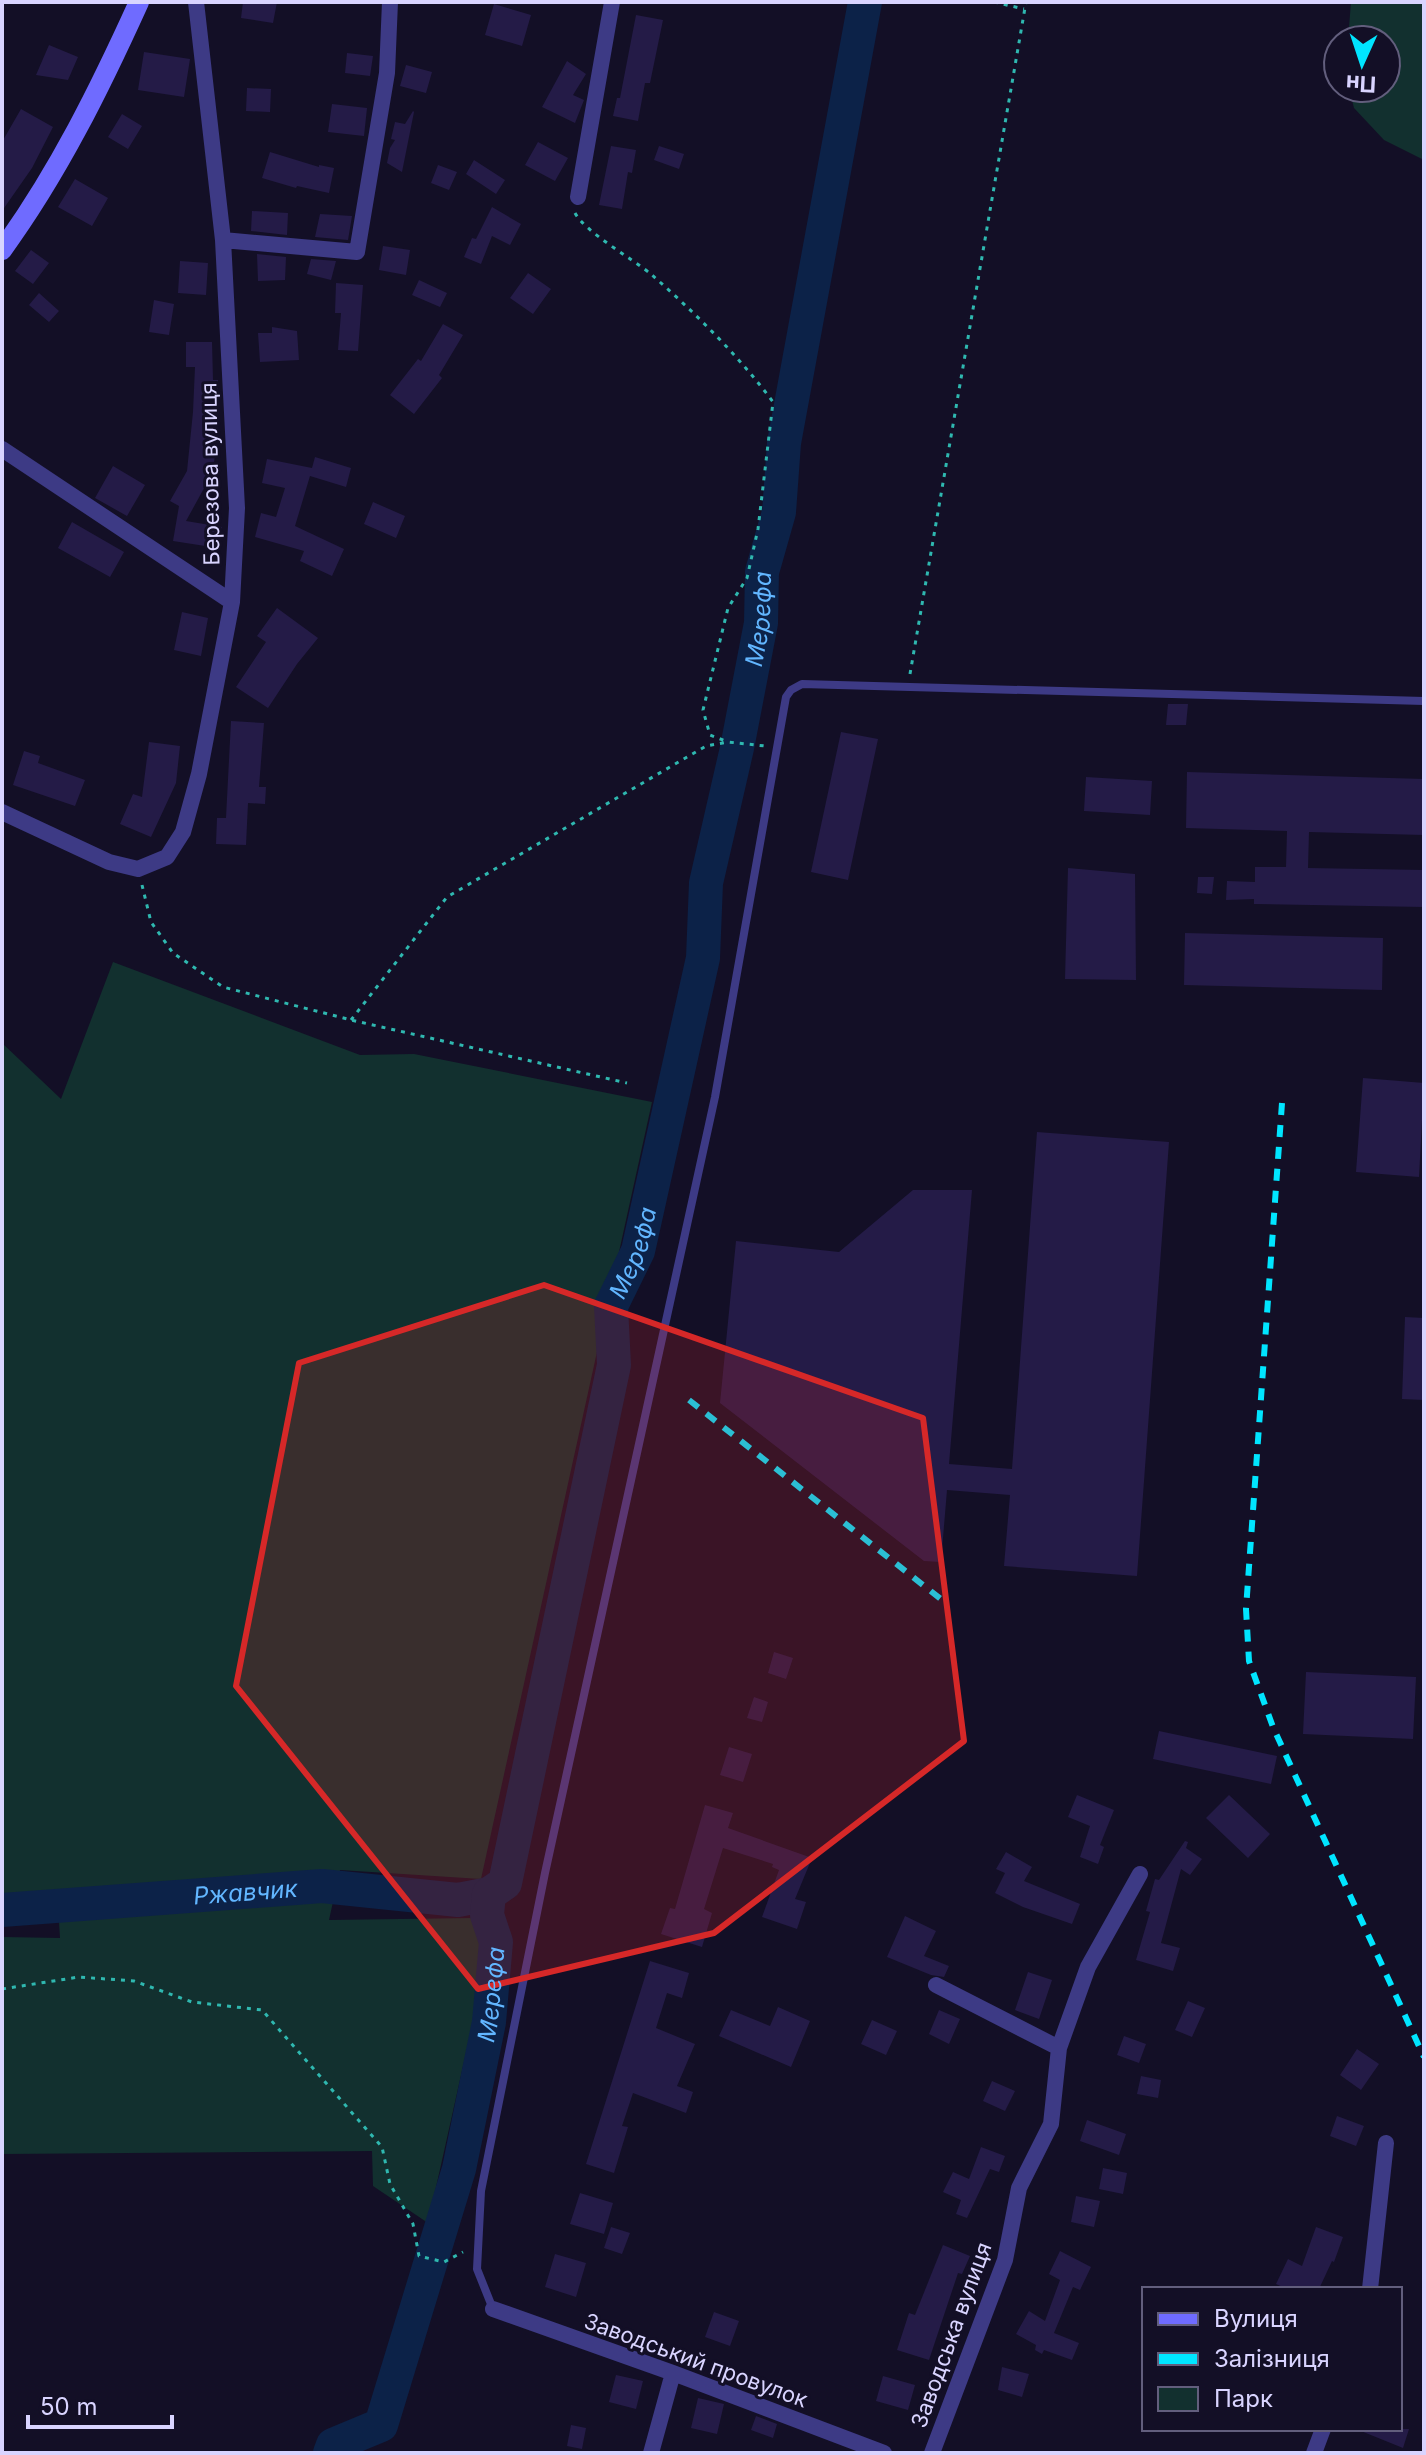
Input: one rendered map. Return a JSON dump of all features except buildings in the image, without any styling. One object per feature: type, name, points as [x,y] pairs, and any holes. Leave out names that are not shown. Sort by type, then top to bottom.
[{"type":"street","points":[[2,250],[37,202],[106,74],[139,2]]},
{"type":"street","name":"Березова вулиця","points":[[138,869],[167,857],[183,832],[199,774],[232,602],[237,508],[223,240],[196,2]]},
{"type":"street","points":[[223,240],[357,252],[387,73],[390,2]]},
{"type":"street","points":[[578,197],[612,2]]},
{"type":"street","points":[[2,449],[232,602]]},
{"type":"street","points":[[2,812],[109,862],[138,869]]},
{"type":"street","name":"Заводська вулиця","points":[[932,2453],[1005,2260],[1019,2188],[1051,2124],[1059,2048],[1088,1967],[1140,1874]]},
{"type":"street","points":[[936,1985],[1059,2048]]},
{"type":"street","points":[[1370,2287],[1386,2143]]},
{"type":"street","name":"Заводський провулок","points":[[493,2309],[884,2453]]},
{"type":"street","points":[[651,2453],[673,2373]]},
{"type":"street","points":[[1314,2453],[1322,2431]]},
{"type":"lane","points":[[493,2309],[477,2269],[481,2191],[541,1888],[715,1097],[786,697],[802,684],[1424,701]]},
{"type":"path","points":[[994,2],[1024,9]]},
{"type":"path","points":[[908,686],[1026,2]]},
{"type":"path","points":[[578,197],[575,216],[651,275],[749,370],[773,402],[758,529],[747,578],[728,608],[703,710],[710,735],[728,742]]},
{"type":"path","points":[[351,1020],[447,897],[706,746],[728,742],[748,743]]},
{"type":"path","points":[[138,869],[151,922],[173,953],[223,987],[351,1020],[627,1083]]},
{"type":"path","points":[[2,1989],[79,1977],[134,1981],[192,2002],[262,2010],[382,2147],[390,2184],[413,2224],[419,2256],[444,2262],[477,2245]]},
{"type":"highlighted area","points":[[544,1285],[923,1418],[964,1741],[714,1933],[478,1989],[236,1686],[299,1363]]},
{"type":"green space","points":[[1351,2],[1424,2],[1424,160],[1384,140],[1353,104],[1402,104],[1402,24],[1349,24]]},
{"type":"green space","points":[[113,962],[360,1055],[414,1054],[652,1102],[481,1879],[340,1870],[329,1920],[473,1918],[489,1950],[428,2223],[373,2186],[372,2151],[2,2154],[2,1937],[60,1938],[58,1906],[2,1897],[2,1043],[61,1099]]},
{"type":"waterway","name":"Мерефа","points":[[330,2453],[333,2445],[381,2425],[459,2169],[489,2022],[496,1942],[487,1915],[489,1894],[505,1883],[614,1365],[611,1306],[638,1251],[703,958],[706,883],[761,623],[762,572],[779,512],[784,443],[865,2]]},
{"type":"waterway","name":"Ржавчик","points":[[2,1910],[322,1886],[458,1900],[489,1894]]},
{"type":"railway","points":[[1282,1103],[1246,1609],[1249,1661],[1273,1727],[1424,2057]]},
{"type":"railway","points":[[689,1400],[942,1600]]}]
